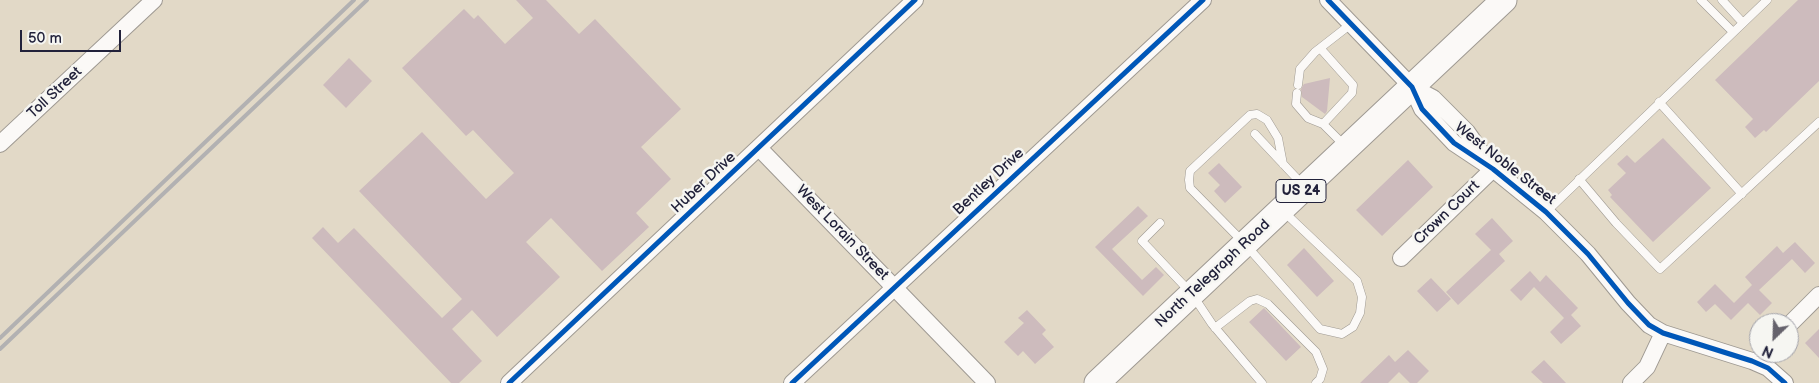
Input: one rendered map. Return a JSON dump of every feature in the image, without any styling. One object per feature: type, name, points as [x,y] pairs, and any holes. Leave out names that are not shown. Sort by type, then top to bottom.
[{"type":"main road","name":"North Telegraph Road","points":[[1097,383],[1504,0]]},
{"type":"street","name":"Toll Street","points":[[0,144],[154,0]]},
{"type":"street","name":"Huber Drive","points":[[510,383],[915,0]]},
{"type":"street","name":"Bentley Drive","points":[[792,383],[1203,0]]},
{"type":"street","name":"West Noble Street","points":[[1328,0],[1412,88],[1422,109],[1454,143],[1493,169],[1546,212],[1588,254],[1649,325],[1664,333],[1749,355]]},
{"type":"street","name":"West Lorain Street","points":[[759,148],[987,383]]},
{"type":"street","name":"Crown Court","points":[[1401,258],[1493,169]]},
{"type":"street","points":[[1799,315],[1819,295]]},
{"type":"street","points":[[1631,383],[1647,367],[1664,333]]},
{"type":"street","name":"West Noble Street","points":[[1763,363],[1786,383]]},
{"type":"lane","points":[[1701,0],[1733,32]]},
{"type":"lane","points":[[1722,0],[1743,23]]},
{"type":"lane","points":[[1546,212],[1767,0]]},
{"type":"lane","points":[[1347,148],[1323,124],[1308,118],[1296,104],[1300,69],[1320,48],[1351,24]]},
{"type":"lane","points":[[1320,48],[1353,85],[1352,93],[1323,124]]},
{"type":"lane","points":[[1659,102],[1742,194]]},
{"type":"lane","points":[[1282,210],[1357,281],[1362,297],[1360,313],[1353,327],[1342,334],[1320,329],[1245,244],[1190,188],[1188,180],[1190,171],[1250,115],[1258,114],[1267,120],[1278,138],[1283,164]]},
{"type":"lane","points":[[1579,179],[1616,223],[1660,269],[1819,122]]},
{"type":"lane","points":[[1255,134],[1306,187]]},
{"type":"lane","points":[[1160,223],[1142,241],[1192,294],[1215,328],[1262,383]]},
{"type":"lane","points":[[1215,328],[1250,301],[1257,299],[1268,304],[1316,352],[1323,369],[1320,379],[1316,383]]},
{"type":"building","points":[[516,0],[546,0],[579,34],[595,19],[681,109],[641,147],[671,179],[636,213],[649,227],[602,271],[551,218],[526,242],[560,277],[497,337],[472,310],[452,329],[482,361],[459,383],[451,383],[312,238],[323,227],[338,243],[354,228],[442,318],[462,299],[359,191],[422,132],[486,199],[514,173],[473,130],[466,136],[402,68],[464,9],[474,19],[478,15],[505,44],[533,18]]},
{"type":"building","points":[[1798,0],[1819,0],[1819,81],[1766,132],[1764,130],[1755,138],[1745,127],[1753,119],[1715,80]]},
{"type":"building","points":[[349,58],[372,81],[346,108],[323,85]]},
{"type":"building","points":[[1330,78],[1327,111],[1325,114],[1302,97],[1301,89],[1304,84]]},
{"type":"building","points":[[1663,138],[1711,188],[1653,242],[1610,197],[1612,195],[1608,190],[1626,173],[1617,164],[1627,155],[1635,163]]},
{"type":"building","points":[[1408,160],[1433,187],[1382,236],[1356,210]]},
{"type":"building","points":[[1219,163],[1242,187],[1225,203],[1214,191],[1220,185],[1208,173]]},
{"type":"building","points":[[1138,206],[1148,216],[1112,249],[1142,280],[1156,267],[1164,275],[1143,296],[1095,247]]},
{"type":"building","points":[[1492,218],[1513,241],[1499,254],[1505,261],[1458,305],[1446,292],[1491,250],[1475,234]]},
{"type":"building","points":[[1795,242],[1815,263],[1805,273],[1792,259],[1759,290],[1772,303],[1762,313],[1758,313],[1748,303],[1731,320],[1715,304],[1706,312],[1697,302],[1715,284],[1734,303],[1752,285],[1745,277],[1777,246],[1783,253]]},
{"type":"building","points":[[1304,248],[1334,281],[1317,297],[1287,265]]},
{"type":"building","points":[[1530,271],[1540,282],[1546,275],[1578,308],[1571,315],[1581,326],[1561,344],[1550,332],[1564,318],[1534,287],[1521,301],[1510,290]]},
{"type":"building","points":[[1431,278],[1451,299],[1437,312],[1417,291]]},
{"type":"building","points":[[1264,308],[1301,347],[1286,361],[1249,322]]},
{"type":"building","points":[[1027,310],[1046,330],[1042,334],[1054,347],[1035,364],[1023,351],[1018,356],[1004,342],[1024,323],[1018,318]]},
{"type":"building","points":[[1819,329],[1819,358],[1805,343]]},
{"type":"building","points":[[1408,350],[1429,371],[1417,383],[1410,383],[1399,372],[1388,383],[1360,383],[1389,355],[1395,362]]},
{"type":"building","points":[[1544,360],[1566,383],[1543,383],[1531,372]]},
{"type":"railway","points":[[0,338],[354,0]]},
{"type":"railway","points":[[0,349],[367,0]]},
{"type":"cycle path","points":[[509,383],[915,0]]},
{"type":"cycle path","points":[[792,383],[1203,0]]},
{"type":"cycle path","points":[[1328,0],[1412,87],[1422,109],[1454,143],[1493,169],[1546,212],[1588,254],[1628,303],[1649,325],[1663,333],[1752,361],[1768,368],[1785,383]]}]
